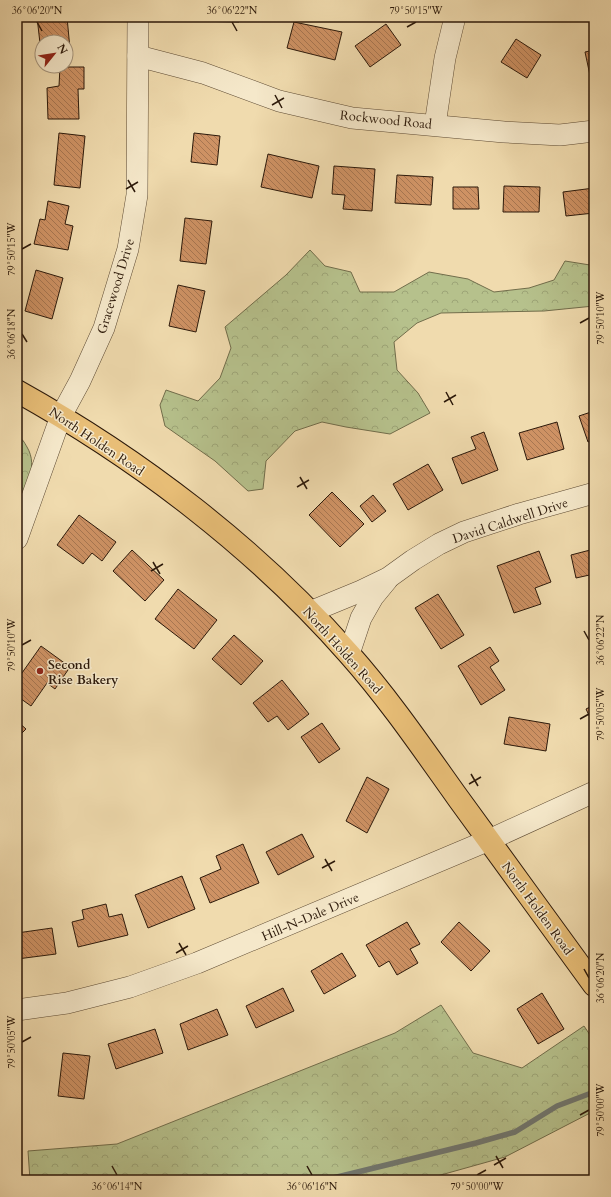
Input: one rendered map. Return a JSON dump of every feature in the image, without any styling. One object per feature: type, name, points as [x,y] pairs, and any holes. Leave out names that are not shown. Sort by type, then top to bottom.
[{"type":"main road","name":"North Holden Road","points":[[17,391],[61,416],[110,448],[195,509],[257,561],[310,612],[349,654],[387,700],[594,985]]},
{"type":"street","name":"Gracewood Drive","points":[[17,540],[61,416],[80,380],[104,328],[128,250],[137,195],[138,17]]},
{"type":"street","points":[[435,125],[445,58],[455,17]]},
{"type":"street","name":"Rockwood Road","points":[[138,56],[203,73],[279,101],[352,118],[560,136],[594,131]]},
{"type":"street","name":"David Caldwell Drive","points":[[310,612],[388,578],[439,544],[464,532],[519,514],[594,493]]},
{"type":"street","name":"David Caldwell Drive","points":[[349,654],[361,618],[388,578]]},
{"type":"street","name":"Hill-N-Dale Drive","points":[[17,1010],[67,1003],[130,987],[197,963],[489,840],[594,792]]},
{"type":"green space","points":[[310,250],[325,266],[351,272],[360,292],[394,292],[429,272],[468,279],[494,292],[529,288],[554,280],[565,261],[590,265],[594,263],[594,306],[544,311],[441,313],[417,323],[394,342],[397,370],[418,393],[430,413],[390,434],[322,422],[295,431],[266,461],[263,489],[248,491],[215,461],[165,426],[160,405],[166,390],[198,401],[220,378],[231,348],[225,327],[286,275]]},
{"type":"green space","points":[[17,436],[22,439],[27,447],[32,462],[30,478],[17,508]]},
{"type":"green space","points":[[441,1005],[473,1053],[522,1068],[584,1026],[594,1041],[594,1111],[505,1157],[423,1180],[30,1180],[28,1151],[117,1144],[395,1033]]},
{"type":"building","points":[[37,17],[67,17],[69,34],[39,34]]},
{"type":"building","points":[[193,17],[239,17],[239,22],[193,21]]},
{"type":"building","points":[[294,22],[342,32],[335,60],[287,48]]},
{"type":"building","points":[[386,24],[401,45],[370,67],[355,46]]},
{"type":"building","points":[[516,39],[541,55],[527,78],[501,62]]},
{"type":"building","points":[[594,50],[594,79],[591,80],[585,52]]},
{"type":"building","points":[[74,67],[84,67],[84,89],[78,89],[79,119],[48,119],[47,88],[59,86],[60,74],[74,74]]},
{"type":"building","points":[[59,133],[85,136],[80,188],[54,185]]},
{"type":"building","points":[[194,133],[220,136],[217,165],[191,162]]},
{"type":"building","points":[[268,154],[319,166],[312,198],[261,187]]},
{"type":"building","points":[[334,166],[375,169],[372,211],[343,209],[345,195],[332,194]]},
{"type":"building","points":[[397,175],[433,177],[431,205],[395,203]]},
{"type":"building","points":[[504,186],[540,187],[539,212],[503,212]]},
{"type":"building","points":[[453,187],[478,187],[479,209],[453,209]]},
{"type":"building","points":[[594,188],[594,213],[566,216],[563,192]]},
{"type":"building","points":[[48,201],[69,206],[65,224],[73,226],[68,250],[34,244],[40,219],[45,220]]},
{"type":"building","points":[[185,218],[212,221],[206,264],[180,261]]},
{"type":"building","points":[[36,270],[63,278],[52,319],[25,311]]},
{"type":"building","points":[[178,285],[205,291],[196,332],[169,326]]},
{"type":"building","points":[[594,411],[594,440],[588,442],[579,416]]},
{"type":"building","points":[[557,422],[564,449],[527,460],[519,433]]},
{"type":"building","points":[[484,432],[498,470],[462,484],[452,458],[476,449],[471,437]]},
{"type":"building","points":[[428,464],[443,490],[408,510],[393,484]]},
{"type":"building","points":[[332,492],[364,524],[340,547],[309,515]]},
{"type":"building","points":[[373,495],[386,511],[372,522],[360,506]]},
{"type":"building","points":[[79,515],[116,542],[102,561],[92,553],[83,564],[57,545]]},
{"type":"building","points":[[594,549],[594,574],[576,578],[571,555]]},
{"type":"building","points":[[132,550],[164,580],[145,601],[113,571]]},
{"type":"building","points":[[539,551],[551,582],[535,588],[541,604],[514,613],[497,566]]},
{"type":"building","points":[[178,589],[217,620],[194,649],[155,619]]},
{"type":"building","points":[[438,594],[464,635],[441,649],[415,608]]},
{"type":"building","points":[[234,635],[263,661],[241,685],[212,659]]},
{"type":"building","points":[[41,646],[70,667],[55,689],[47,683],[31,706],[17,696],[17,680]]},
{"type":"building","points":[[490,647],[499,661],[490,667],[505,690],[481,705],[458,666]]},
{"type":"building","points":[[282,680],[309,714],[288,730],[277,716],[268,722],[253,703]]},
{"type":"building","points":[[594,705],[594,726],[586,709]]},
{"type":"building","points":[[509,717],[550,724],[546,751],[504,744]]},
{"type":"building","points":[[17,721],[26,729],[17,738]]},
{"type":"building","points":[[322,723],[340,749],[319,763],[301,737]]},
{"type":"building","points":[[367,777],[389,789],[367,833],[346,821]]},
{"type":"building","points":[[302,834],[314,857],[278,875],[266,852]]},
{"type":"building","points":[[243,844],[259,883],[210,903],[200,878],[221,869],[216,856]]},
{"type":"building","points":[[182,876],[195,909],[148,928],[135,895]]},
{"type":"building","points":[[106,904],[109,917],[122,914],[128,935],[78,947],[72,922],[84,919],[82,910]]},
{"type":"building","points":[[407,922],[420,944],[410,949],[418,963],[397,975],[389,961],[379,967],[366,945]]},
{"type":"building","points":[[459,922],[490,951],[471,971],[441,942]]},
{"type":"building","points":[[52,928],[56,954],[17,959],[17,933]]},
{"type":"building","points":[[342,953],[356,976],[324,994],[311,971]]},
{"type":"building","points":[[283,988],[294,1011],[256,1028],[246,1006]]},
{"type":"building","points":[[542,993],[564,1029],[538,1044],[517,1009]]},
{"type":"building","points":[[217,1009],[228,1035],[188,1050],[180,1024]]},
{"type":"building","points":[[155,1029],[163,1053],[116,1069],[108,1044]]},
{"type":"building","points":[[63,1053],[90,1056],[84,1099],[58,1096]]},
{"type":"waterway","points":[[325,1180],[515,1132],[557,1106],[594,1092]]},
{"type":"place","name":"Second Rise Bakery","points":[[40,671]]}]
